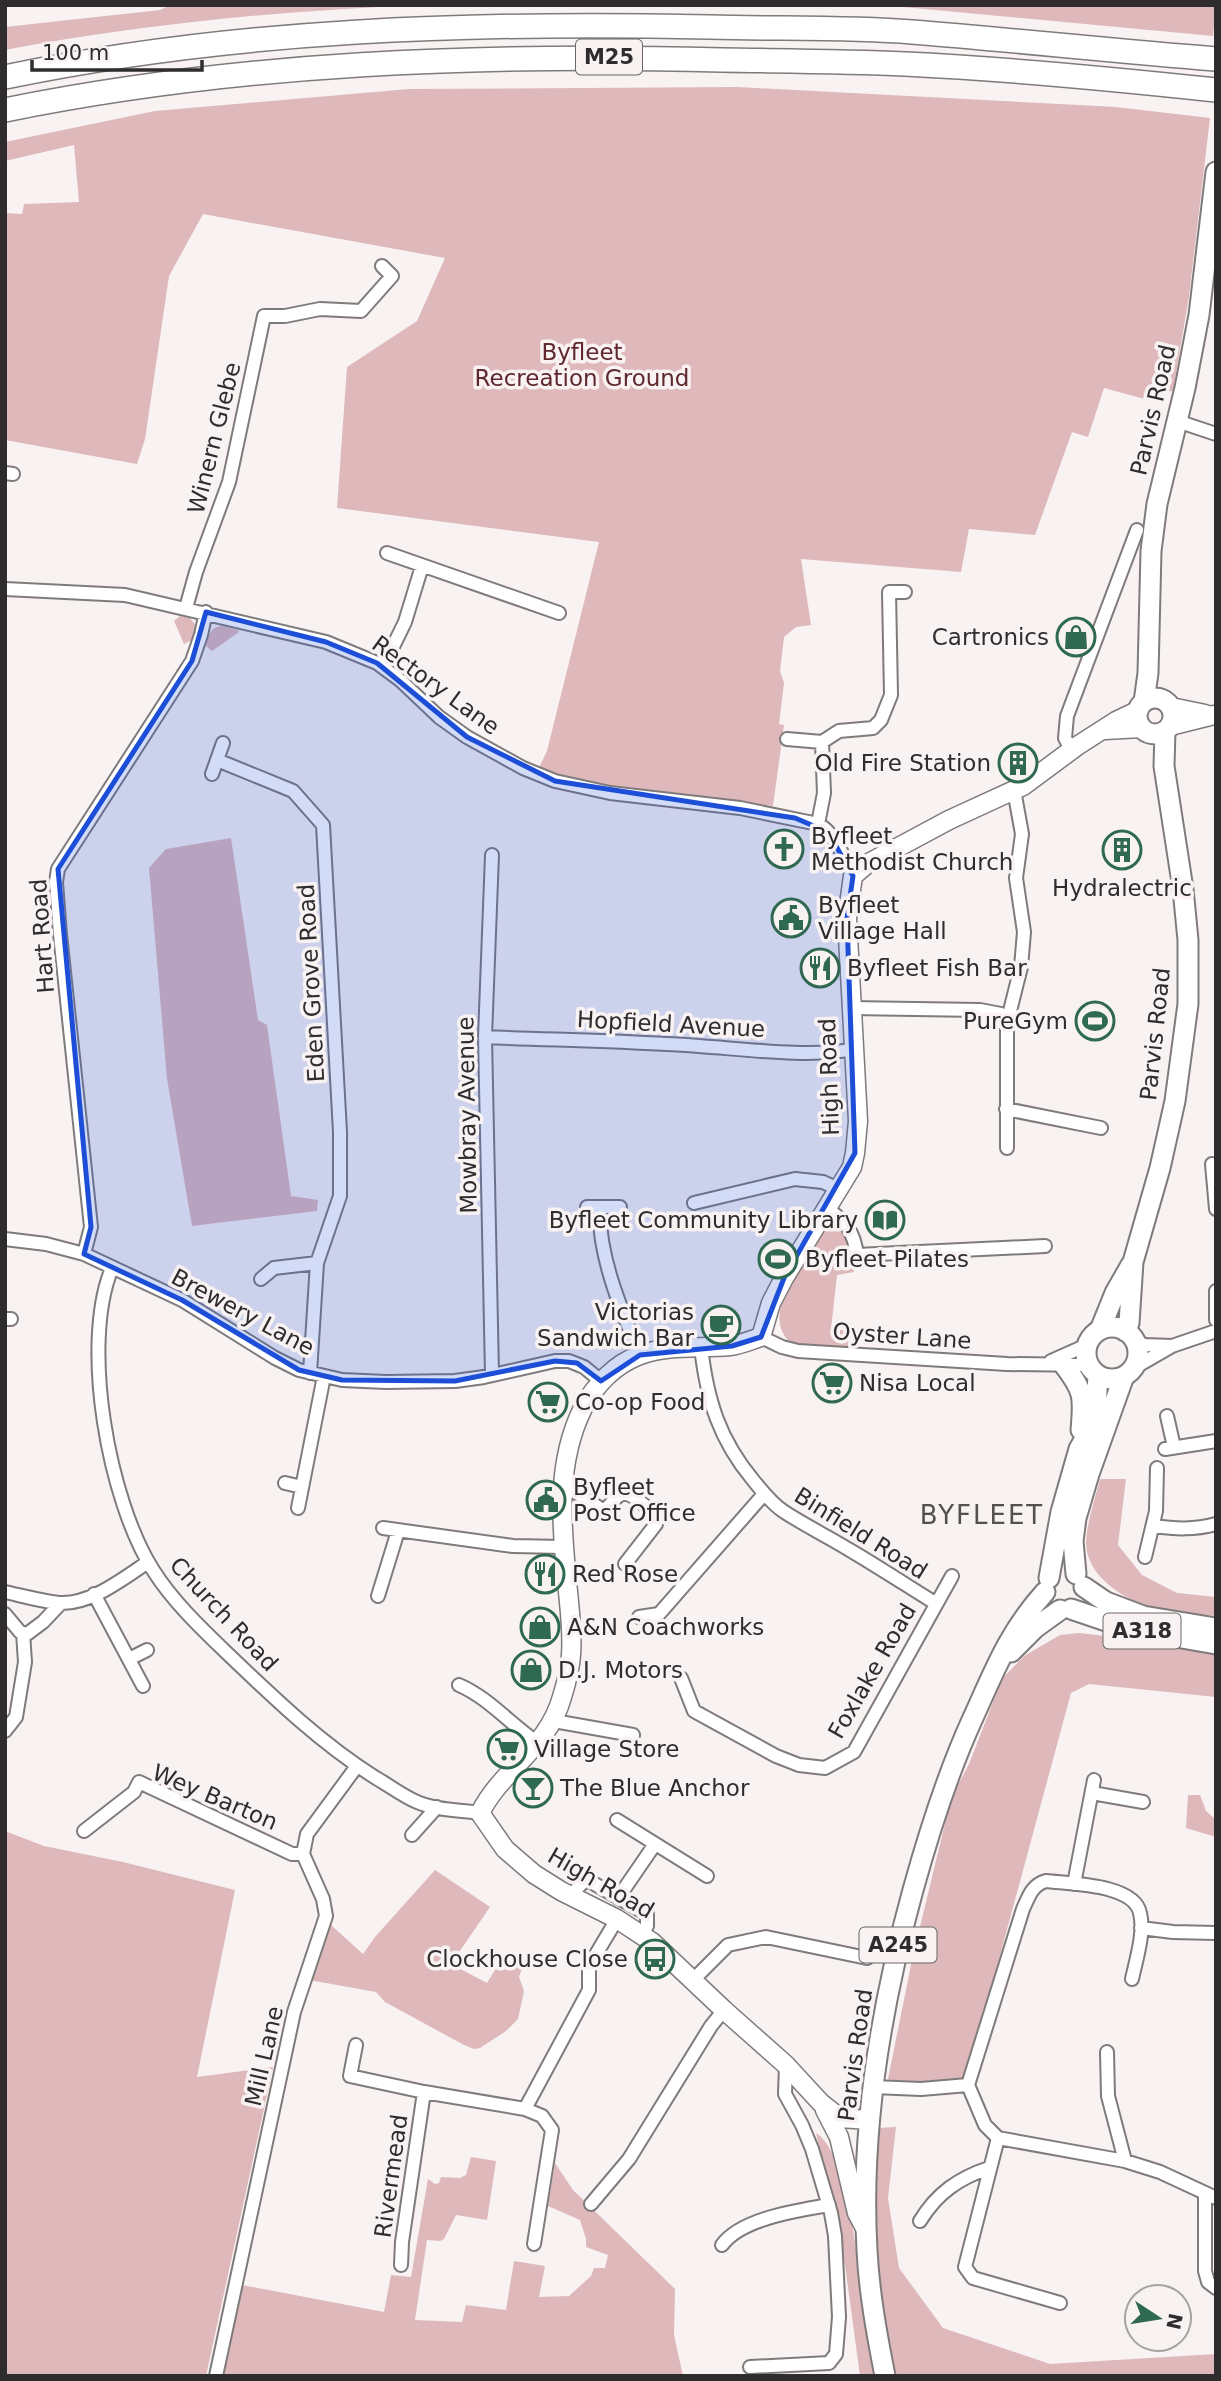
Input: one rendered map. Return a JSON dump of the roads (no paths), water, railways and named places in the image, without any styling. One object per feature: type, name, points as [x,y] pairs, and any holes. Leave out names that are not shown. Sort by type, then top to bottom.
[{"type":"highway","name":"M25","points":[[5,77],[171,51],[339,33],[462,27],[621,25],[908,32],[1216,59]]},
{"type":"highway","name":"M25","points":[[5,110],[176,82],[334,66],[490,58],[616,57],[905,64],[1123,80],[1216,90]]},
{"type":"main road","name":"Parvis Road","points":[[885,2376],[870,2286],[867,2231],[870,2120],[888,1992],[902,1929],[955,1757],[1013,1632],[1047,1585],[1055,1536],[1079,1449],[1087,1435],[1096,1407],[1093,1354],[1115,1293],[1133,1262],[1160,1168],[1175,1101],[1188,1004],[1188,940],[1183,889],[1148,660],[1152,539],[1165,464],[1177,421],[1199,315],[1216,172]]},
{"type":"main road","name":"Parvis Road","points":[[1130,1337],[1133,1262]]},
{"type":"main road","points":[[1080,1581],[1073,1541],[1076,1518],[1088,1474],[1128,1373],[1136,1361],[1130,1337],[1108,1327],[1093,1354],[1115,1378],[1128,1373]]},
{"type":"main road","points":[[1054,1365],[1073,1376],[1082,1392],[1079,1449]]},
{"type":"main road","points":[[1066,1610],[1050,1604],[1047,1585],[1059,1571],[1070,1571],[1080,1581]]},
{"type":"main road","name":"A245","points":[[1066,1610],[1083,1598],[1080,1581]]},
{"type":"main road","name":"A318","points":[[1080,1581],[1106,1601],[1143,1616],[1216,1628]]},
{"type":"main road","name":"Parvis Road","points":[[994,1673],[1023,1638],[1066,1610]]},
{"type":"main road","name":"A318","points":[[1066,1610],[1130,1629],[1216,1644]]},
{"type":"street","name":"Winern Glebe","points":[[187,608],[196,572],[229,482],[264,316],[285,316],[320,309],[361,311],[395,279],[382,266]]},
{"type":"street","points":[[1177,421],[1216,433]]},
{"type":"street","points":[[1071,750],[1065,738],[1067,716],[1137,530]]},
{"type":"street","points":[[387,553],[559,613]]},
{"type":"street","points":[[383,667],[405,622],[422,566]]},
{"type":"street","name":"Rectory Lane","points":[[5,589],[125,595],[326,642],[352,651],[383,667],[439,718],[467,737],[523,768],[555,781],[620,795],[740,808],[818,824]]},
{"type":"street","points":[[787,739],[822,742],[839,731],[873,728],[881,720],[891,695],[889,592],[905,592]]},
{"type":"street","name":"Hart Road","points":[[84,1254],[91,1227],[60,934],[56,882],[58,869],[192,661],[205,612]]},
{"type":"street","points":[[822,742],[824,793],[818,824],[836,843],[853,876],[867,864],[949,820],[1014,790],[1116,721],[1215,715]]},
{"type":"street","points":[[212,774],[223,743]]},
{"type":"street","name":"Eden Grove Road","points":[[217,760],[293,792],[323,825],[340,1132],[340,1196],[317,1263],[310,1373]]},
{"type":"street","points":[[1007,1148],[1007,1023],[1021,967],[1024,932],[1016,877],[1022,834],[1014,790]]},
{"type":"street","name":"Mowbray Avenue","points":[[492,855],[485,1037],[492,1374]]},
{"type":"street","name":"High Road","points":[[761,1336],[771,1303],[852,1167],[855,1153],[858,1121],[847,918],[853,876]]},
{"type":"street","points":[[850,1008],[995,1011],[1001,1014],[1007,1023]]},
{"type":"street","name":"Hopfield Avenue","points":[[485,1037],[643,1042],[769,1050],[840,1052],[854,1049]]},
{"type":"street","points":[[1006,1109],[1101,1128]]},
{"type":"street","points":[[1212,1164],[1216,1209]]},
{"type":"street","points":[[694,1203],[713,1205],[795,1179],[823,1182],[838,1189]]},
{"type":"street","points":[[620,1207],[594,1207],[626,1322],[640,1355]]},
{"type":"street","points":[[826,1208],[842,1218],[851,1229],[857,1255],[1045,1246]]},
{"type":"street","points":[[5,1239],[84,1254],[111,1268]]},
{"type":"street","points":[[261,1279],[274,1268],[317,1263]]},
{"type":"street","name":"Brewery Lane","points":[[111,1268],[181,1300],[275,1358],[310,1373],[342,1380],[454,1381],[555,1361],[569,1361],[584,1367],[601,1381]]},
{"type":"street","name":"Church Road","points":[[111,1268],[103,1290],[100,1401],[121,1492],[148,1562],[179,1604],[209,1636],[305,1726],[357,1766],[416,1801],[480,1813]]},
{"type":"street","points":[[1216,1291],[1216,1320]]},
{"type":"street","points":[[1128,1373],[1172,1346],[1216,1331]]},
{"type":"street","points":[[480,1813],[487,1798],[538,1743],[554,1721],[564,1691],[571,1654],[564,1547],[563,1472],[573,1433],[588,1399],[601,1381],[640,1355],[663,1350],[739,1344],[761,1336]]},
{"type":"street","name":"Oyster Lane","points":[[761,1336],[782,1347],[798,1351],[995,1364],[1054,1365],[1093,1354]]},
{"type":"street","points":[[1130,1337],[1145,1345],[1172,1346]]},
{"type":"street","name":"Binfield Road","points":[[701,1347],[705,1382],[719,1426],[732,1452],[764,1494],[781,1510],[935,1604]]},
{"type":"street","name":"Oyster Lane","points":[[1054,1365],[1093,1354]]},
{"type":"street","points":[[298,1508],[324,1376]]},
{"type":"street","points":[[1167,1416],[1169,1448],[1216,1441]]},
{"type":"street","points":[[1145,1557],[1156,1511],[1157,1468]]},
{"type":"street","points":[[285,1483],[302,1487]]},
{"type":"street","points":[[563,1490],[575,1492],[604,1511],[618,1496],[625,1493],[643,1504],[652,1514],[656,1524],[625,1564]]},
{"type":"street","points":[[639,1617],[659,1614],[764,1494]]},
{"type":"street","points":[[1153,1526],[1179,1530],[1216,1524]]},
{"type":"street","points":[[383,1528],[513,1546],[564,1547]]},
{"type":"street","points":[[377,1596],[398,1531]]},
{"type":"street","points":[[5,1592],[61,1603],[79,1601],[148,1562]]},
{"type":"street","name":"Foxlake Road","points":[[681,1678],[694,1711],[776,1756],[799,1765],[825,1768],[854,1752],[952,1576]]},
{"type":"street","points":[[94,1594],[143,1686]]},
{"type":"street","points":[[23,1633],[27,1634],[44,1622],[61,1603]]},
{"type":"street","points":[[5,1614],[23,1633],[25,1662],[16,1717],[5,1731]]},
{"type":"street","points":[[129,1659],[147,1650]]},
{"type":"street","points":[[459,1685],[474,1692],[538,1743]]},
{"type":"street","points":[[554,1721],[633,1735]]},
{"type":"street","points":[[303,1854],[307,1834],[357,1766]]},
{"type":"street","name":"Wey Barton","points":[[84,1831],[134,1792],[139,1782],[292,1854],[303,1854]]},
{"type":"street","points":[[1074,1884],[1093,1786],[1143,1802]]},
{"type":"street","points":[[412,1835],[437,1807]]},
{"type":"street","name":"High Road","points":[[480,1813],[493,1835],[517,1861],[548,1883],[642,1934],[840,2118],[870,2120]]},
{"type":"street","points":[[617,1820],[707,1876]]},
{"type":"street","points":[[618,1898],[655,1844]]},
{"type":"street","name":"Mill Lane","points":[[216,2376],[294,2012],[326,1916],[323,1899],[303,1854]]},
{"type":"street","points":[[570,1895],[586,1879],[647,1914],[647,1926],[642,1934]]},
{"type":"street","points":[[1132,1979],[1141,1928],[1141,1915],[1137,1904],[1117,1892],[1074,1884],[1046,1881],[1038,1883],[1032,1889],[1016,1932],[968,2085],[985,2125],[998,2138],[1125,2161],[1160,2172],[1210,2196],[1205,2271],[1208,2282],[1216,2288]]},
{"type":"street","points":[[524,2109],[589,1990],[589,1966],[617,1919]]},
{"type":"street","points":[[1141,1928],[1216,1933]]},
{"type":"street","points":[[692,1981],[729,1945],[766,1937],[867,1958]]},
{"type":"street","points":[[591,2204],[629,2159],[711,2026],[724,2010]]},
{"type":"street","points":[[356,2045],[350,2076],[524,2109],[542,2116],[552,2130],[534,2244]]},
{"type":"street","points":[[1107,2052],[1108,2096],[1125,2161]]},
{"type":"street","points":[[750,2367],[829,2363],[836,2354],[839,2317],[837,2259],[829,2205],[812,2149],[785,2094],[786,2065]]},
{"type":"street","points":[[873,2087],[921,2089],[968,2085]]},
{"type":"street","name":"Rivermead","points":[[401,2265],[424,2092]]},
{"type":"street","name":"High Road","points":[[821,2103],[839,2137],[857,2213],[867,2231]]},
{"type":"street","points":[[998,2138],[965,2267],[973,2278],[1059,2303]]},
{"type":"street","points":[[920,2221],[928,2208],[951,2184],[989,2168]]},
{"type":"street","points":[[722,2245],[735,2233],[756,2222],[829,2205]]},
{"type":"place","name":"Cartronics","points":[[1076,637]]},
{"type":"place","name":"Old Fire Station","points":[[1018,763]]},
{"type":"place","name":"Byfleet Methodist Church","points":[[784,849]]},
{"type":"place","name":"Hydralectric","points":[[1122,850]]},
{"type":"place","name":"Byfleet Village Hall","points":[[791,918]]},
{"type":"place","name":"Byfleet Fish Bar","points":[[820,968]]},
{"type":"place","name":"PureGym","points":[[1095,1021]]},
{"type":"place","name":"Byfleet Community Library","points":[[885,1220]]},
{"type":"place","name":"Byfleet Pilates","points":[[778,1259]]},
{"type":"place","name":"Victorias Sandwich Bar","points":[[721,1325]]},
{"type":"place","name":"Nisa Local","points":[[832,1383]]},
{"type":"place","name":"Co-op Food","points":[[548,1402]]},
{"type":"place","name":"Byfleet Post Office","points":[[546,1500]]},
{"type":"place","name":"Red Rose","points":[[545,1574]]},
{"type":"place","name":"A&N Coachworks","points":[[540,1627]]},
{"type":"place","name":"D.J. Motors","points":[[531,1670]]},
{"type":"place","name":"Village Store","points":[[507,1749]]},
{"type":"place","name":"The Blue Anchor","points":[[533,1788]]},
{"type":"place","name":"Clockhouse Close","points":[[655,1959]]},
{"type":"district","name":"BYFLEET","points":[[982,1515]]},
{"type":"park label","name":"Byfleet Recreation Ground","points":[[582,365]]}]
